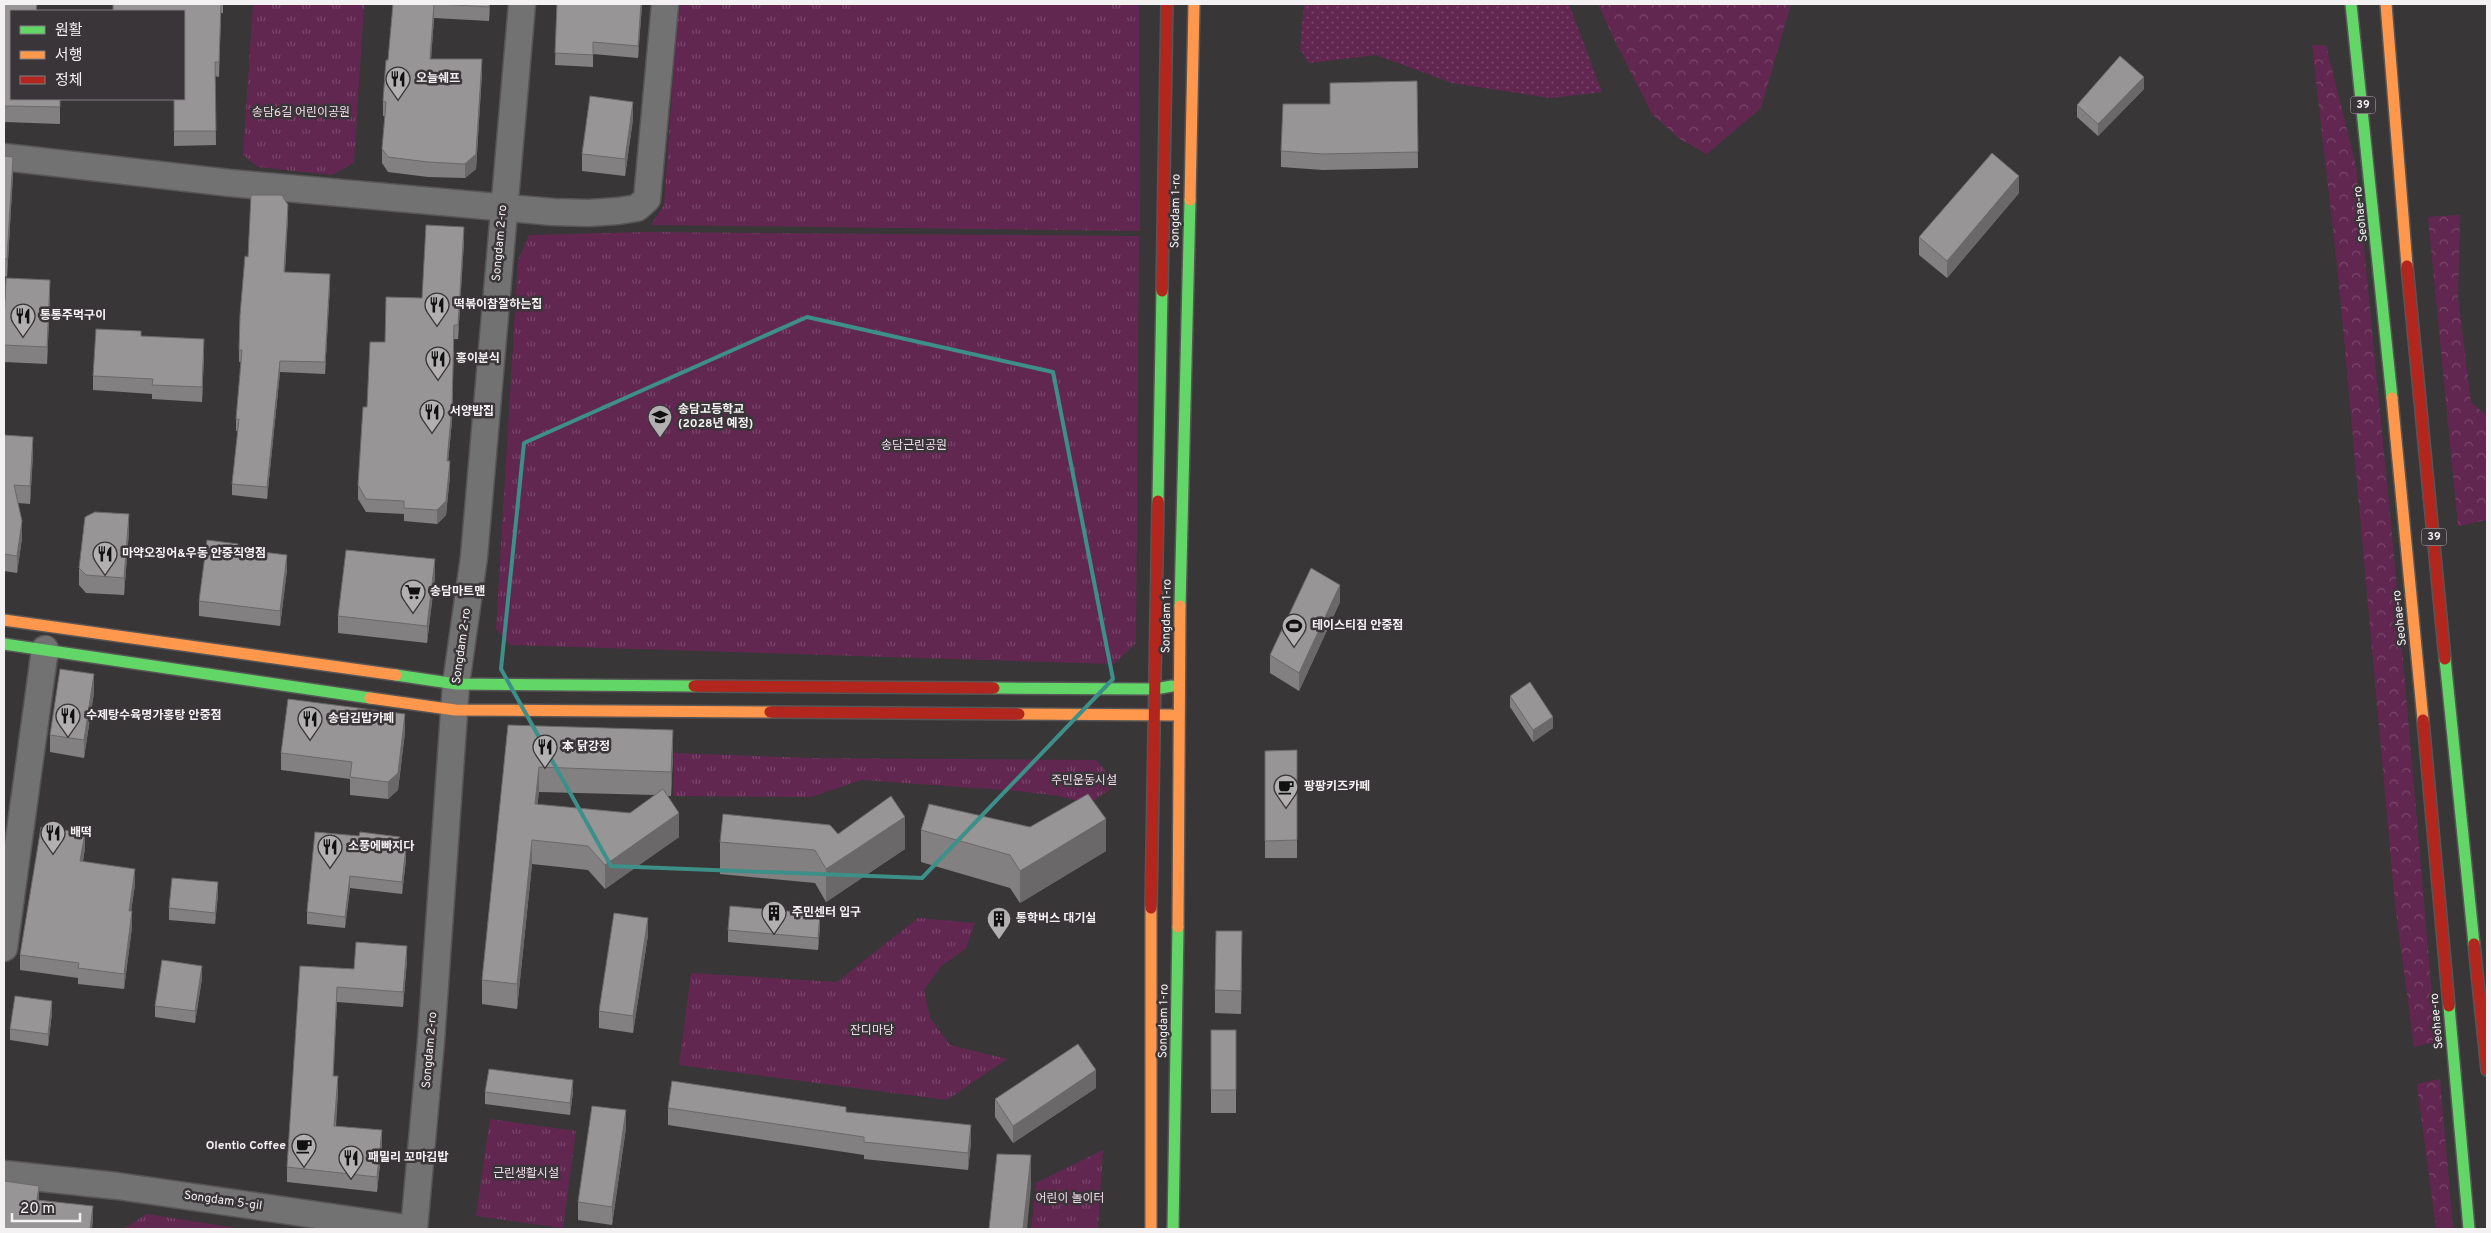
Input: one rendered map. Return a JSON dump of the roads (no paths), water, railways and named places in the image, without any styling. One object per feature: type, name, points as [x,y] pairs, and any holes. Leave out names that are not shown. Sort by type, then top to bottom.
[{"type":"main road","name":"Songdam 1-ro","points":[[1151,1229],[1150,1005],[1154,715],[1168,4]]},
{"type":"main road","name":"Songdam 1-ro","points":[[1173,1229],[1178,1005],[1178,716],[1194,4]]},
{"type":"main road","name":"Seohae-ro","points":[[2352,4],[2374,206],[2436,852],[2469,1229]]},
{"type":"main road","name":"39","points":[[2386,4],[2410,308],[2487,1070]]},
{"type":"main road","points":[[4,620],[456,684],[1155,689],[1179,685]]},
{"type":"main road","points":[[4,644],[455,710],[1178,716]]},
{"type":"street","name":"Songdam 2-ro","points":[[413,1229],[431,1041],[456,684],[474,557],[502,208],[522,4]]},
{"type":"street","points":[[4,157],[230,183],[502,208],[589,213],[637,208],[647,199],[665,4]]},
{"type":"street","points":[[4,948],[45,650]]},
{"type":"street","name":"Songdam 5-gil","points":[[4,1174],[117,1186],[413,1229]]},
{"type":"place","name":"오늘쉐프","points":[[398,100]]},
{"type":"place","name":"떡볶이참잘하는집","points":[[437,326]]},
{"type":"place","name":"통통주먹구이","points":[[23,337]]},
{"type":"place","name":"홍이분식","points":[[438,380]]},
{"type":"place","name":"서양밥집","points":[[432,433]]},
{"type":"place","name":"송담고등학교 (2028년 예정)","points":[[660,438]]},
{"type":"place","name":"마약오징어&우동 안중직영점","points":[[105,575]]},
{"type":"place","name":"송담마트맨","points":[[413,613]]},
{"type":"place","name":"테이스티짐 안중점","points":[[1294,647]]},
{"type":"place","name":"수제탕수육명가홍탕 안중점","points":[[68,737]]},
{"type":"place","name":"송담김밥카페","points":[[310,740]]},
{"type":"place","name":"本 닭강정","points":[[545,768]]},
{"type":"place","name":"팡팡키즈카페","points":[[1286,808]]},
{"type":"place","name":"배떡","points":[[53,854]]},
{"type":"place","name":"소풍에빠지다","points":[[330,868]]},
{"type":"place","name":"주민센터 입구","points":[[774,934]]},
{"type":"place","name":"통학버스 대기실","points":[[999,940]]},
{"type":"place","name":"Olentio Coffee","points":[[304,1167]]},
{"type":"place","name":"패밀리 꼬마김밥","points":[[351,1179]]},
{"type":"park label","name":"송담6길 어린이공원","points":[[301,113]]},
{"type":"park label","name":"송담근린공원","points":[[914,446]]},
{"type":"park label","name":"주민운동시설","points":[[1084,781]]},
{"type":"park label","name":"잔디마당","points":[[872,1031]]},
{"type":"park label","name":"근린생활시설","points":[[526,1174]]},
{"type":"park label","name":"어린이 놀이터","points":[[1070,1199]]}]
